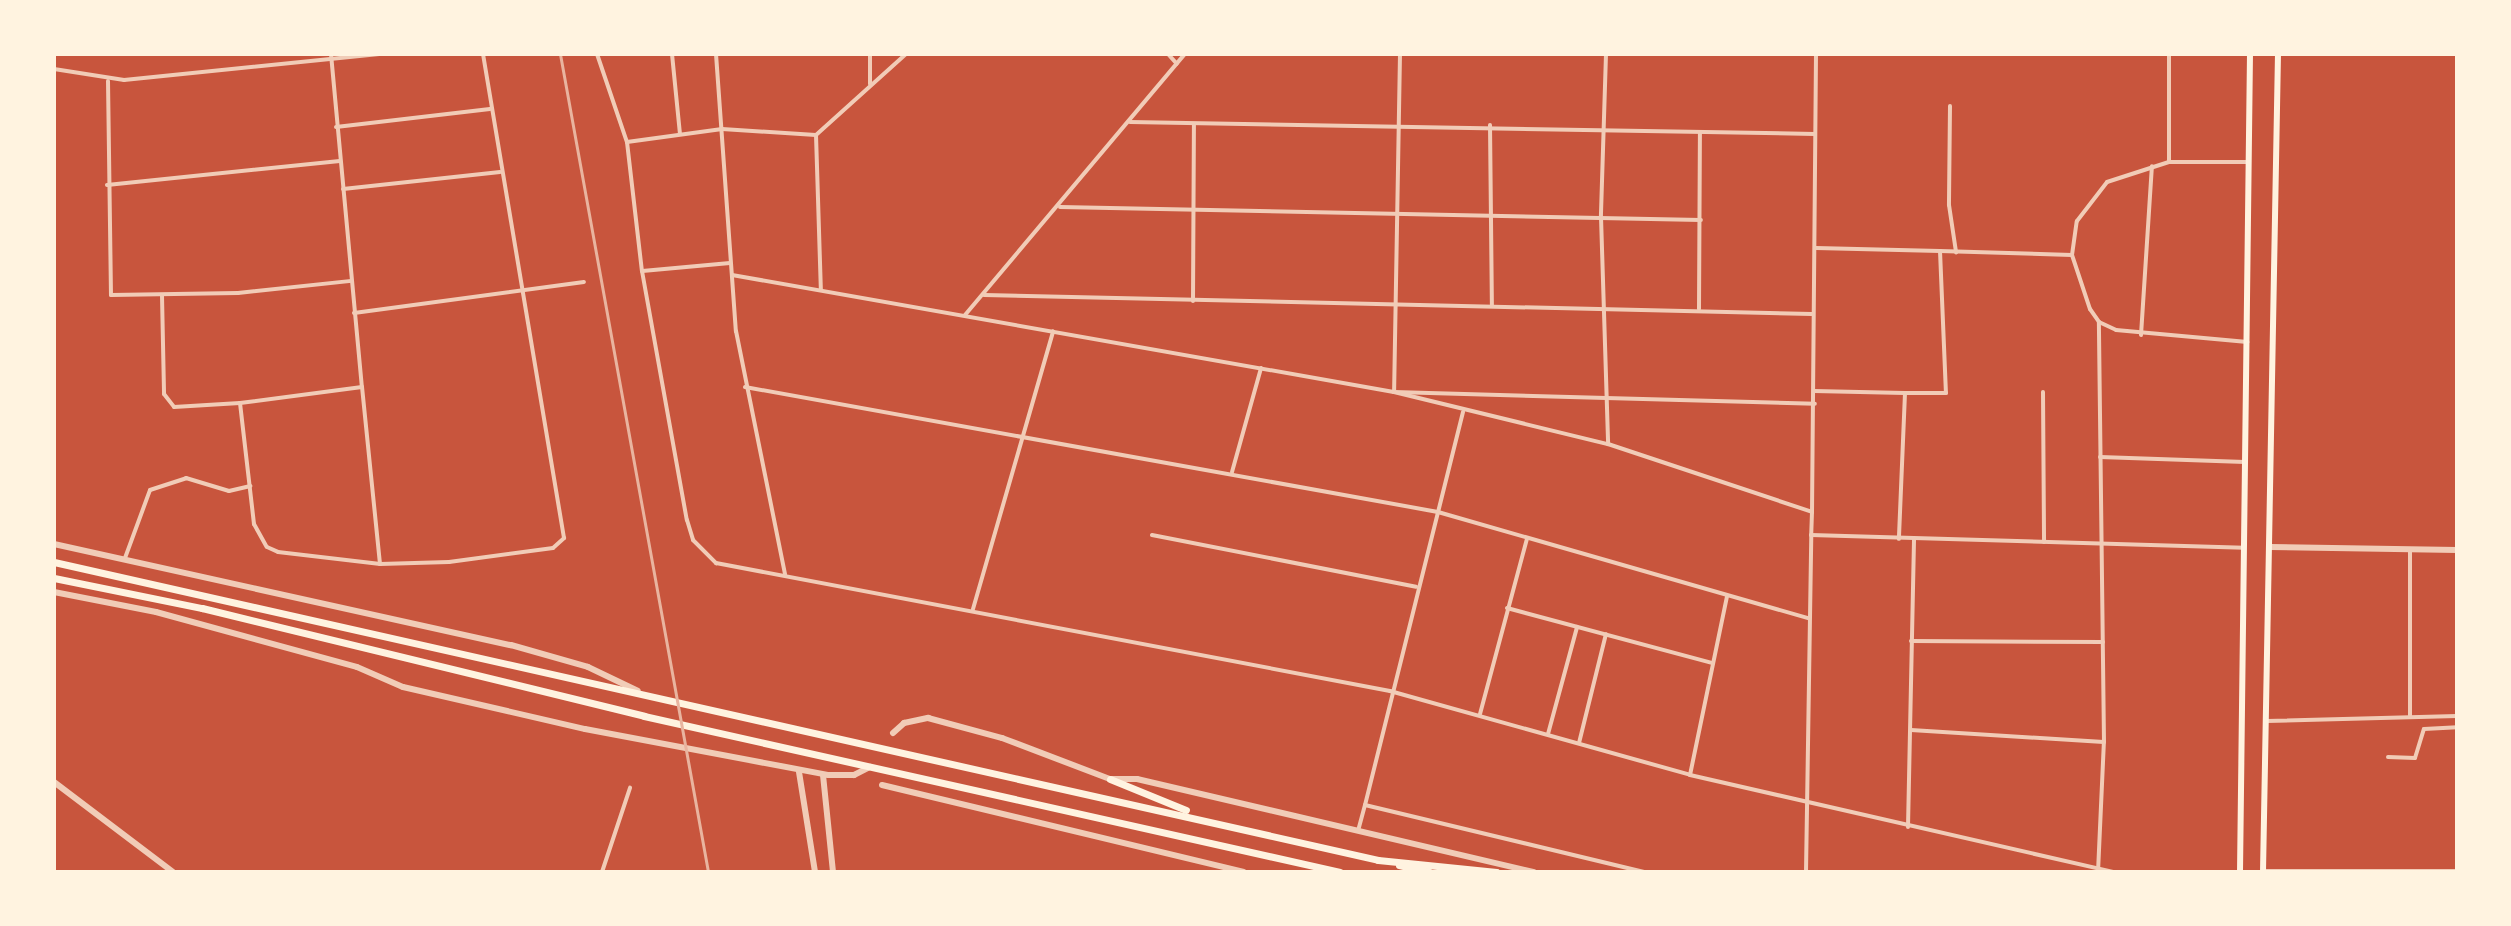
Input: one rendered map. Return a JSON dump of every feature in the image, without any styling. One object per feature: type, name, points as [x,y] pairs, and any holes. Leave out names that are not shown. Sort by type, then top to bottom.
[{"type":"highway","points":[[54,562],[1207,818],[1429,872]]},
{"type":"highway","points":[[54,578],[547,690],[727,735],[1340,872]]},
{"type":"highway","points":[[1110,779],[1207,818]]},
{"type":"highway","points":[[1378,860],[1496,872]]},
{"type":"main road","points":[[2240,872],[2250,54]]},
{"type":"main road","points":[[2263,872],[2278,54]]},
{"type":"street","points":[[54,69],[108,81],[331,56],[382,54]]},
{"type":"street","points":[[240,403],[254,524],[267,547],[380,564],[449,562],[553,548],[564,538],[520,292],[483,54]]},
{"type":"street","points":[[597,54],[627,142],[642,271],[693,540],[716,563],[1390,691],[1690,775],[2113,872]]},
{"type":"street","points":[[672,54],[680,134]]},
{"type":"street","points":[[716,54],[730,263],[745,387],[785,574]]},
{"type":"street","points":[[870,54],[870,84]]},
{"type":"street","points":[[627,142],[722,129],[816,135],[906,54]]},
{"type":"street","points":[[1168,54],[1177,64]]},
{"type":"street","points":[[964,316],[1060,207],[1185,54]]},
{"type":"street","points":[[1394,392],[1400,54]]},
{"type":"street","points":[[1606,54],[1601,217],[1608,444]]},
{"type":"street","points":[[1806,872],[1808,618],[1815,404],[1812,314],[1816,54]]},
{"type":"street","points":[[1989,54],[2043,54]]},
{"type":"street","points":[[2169,54],[2169,162]]},
{"type":"street","points":[[331,56],[380,564]]},
{"type":"street","points":[[108,81],[108,292],[119,297],[162,296],[351,281]]},
{"type":"street","points":[[1950,106],[1949,205],[1956,252]]},
{"type":"street","points":[[336,127],[490,109]]},
{"type":"street","points":[[1130,122],[1605,127],[1815,134]]},
{"type":"street","points":[[1193,301],[1194,124]]},
{"type":"street","points":[[1490,125],[1492,306]]},
{"type":"street","points":[[1699,310],[1700,132]]},
{"type":"street","points":[[816,135],[821,290]]},
{"type":"street","points":[[107,185],[340,161]]},
{"type":"street","points":[[2098,870],[2104,742],[2099,322],[2083,295],[2072,255],[2077,221],[2089,201],[2107,182],[2152,165],[2169,162],[2251,162]]},
{"type":"street","points":[[2141,335],[2152,165]]},
{"type":"street","points":[[342,189],[500,172]]},
{"type":"street","points":[[1060,207],[1701,220]]},
{"type":"street","points":[[1815,248],[2072,255]]},
{"type":"street","points":[[1814,391],[1946,393],[1940,251]]},
{"type":"street","points":[[642,271],[730,263]]},
{"type":"street","points":[[732,275],[1394,392],[1463,412],[1608,444],[1812,512]]},
{"type":"street","points":[[354,313],[584,282]]},
{"type":"street","points":[[984,295],[1812,314]]},
{"type":"street","points":[[162,296],[164,394],[174,407],[240,403],[362,387]]},
{"type":"street","points":[[2099,322],[2141,335],[2247,342]]},
{"type":"street","points":[[973,610],[1053,331]]},
{"type":"street","points":[[1232,472],[1261,368]]},
{"type":"street","points":[[745,387],[1232,472],[1438,512],[1808,618]]},
{"type":"street","points":[[1394,392],[1608,395],[1815,404]]},
{"type":"street","points":[[2043,392],[2044,542]]},
{"type":"street","points":[[1899,539],[1905,393]]},
{"type":"street","points":[[1358,831],[1416,587],[1463,412]]},
{"type":"street","points":[[2100,457],[2245,462]]},
{"type":"street","points":[[125,558],[150,490],[186,478],[229,491],[250,486]]},
{"type":"street","points":[[1152,535],[1416,587]]},
{"type":"street","points":[[1811,535],[2245,548]]},
{"type":"street","points":[[1480,714],[1527,538]]},
{"type":"street","points":[[1908,827],[1914,539]]},
{"type":"street","points":[[54,544],[511,645],[588,667],[642,692]]},
{"type":"street","points":[[2270,547],[2457,550]]},
{"type":"street","points":[[2410,549],[2410,717]]},
{"type":"street","points":[[54,592],[156,612],[291,648],[403,687],[637,738],[823,775],[854,775],[871,766]]},
{"type":"street","points":[[1690,775],[1727,597]]},
{"type":"street","points":[[1507,608],[1712,663]]},
{"type":"street","points":[[1548,734],[1577,627]]},
{"type":"street","points":[[1579,743],[1606,634]]},
{"type":"street","points":[[1911,641],[2103,642]]},
{"type":"street","points":[[2267,721],[2457,716]]},
{"type":"street","points":[[893,733],[904,723],[928,718],[1002,738],[1110,779],[1137,779],[1534,872]]},
{"type":"street","points":[[2388,757],[2417,756],[2424,729],[2457,727]]},
{"type":"street","points":[[1911,730],[2104,742]]},
{"type":"street","points":[[799,772],[815,872]]},
{"type":"street","points":[[823,775],[833,872]]},
{"type":"street","points":[[54,782],[173,872]]},
{"type":"street","points":[[882,785],[1244,872]]},
{"type":"street","points":[[602,872],[630,788]]},
{"type":"street","points":[[1365,805],[1644,872]]},
{"type":"street","points":[[2263,872],[2457,871]]},
{"type":"railway","points":[[560,54],[708,872]]}]
